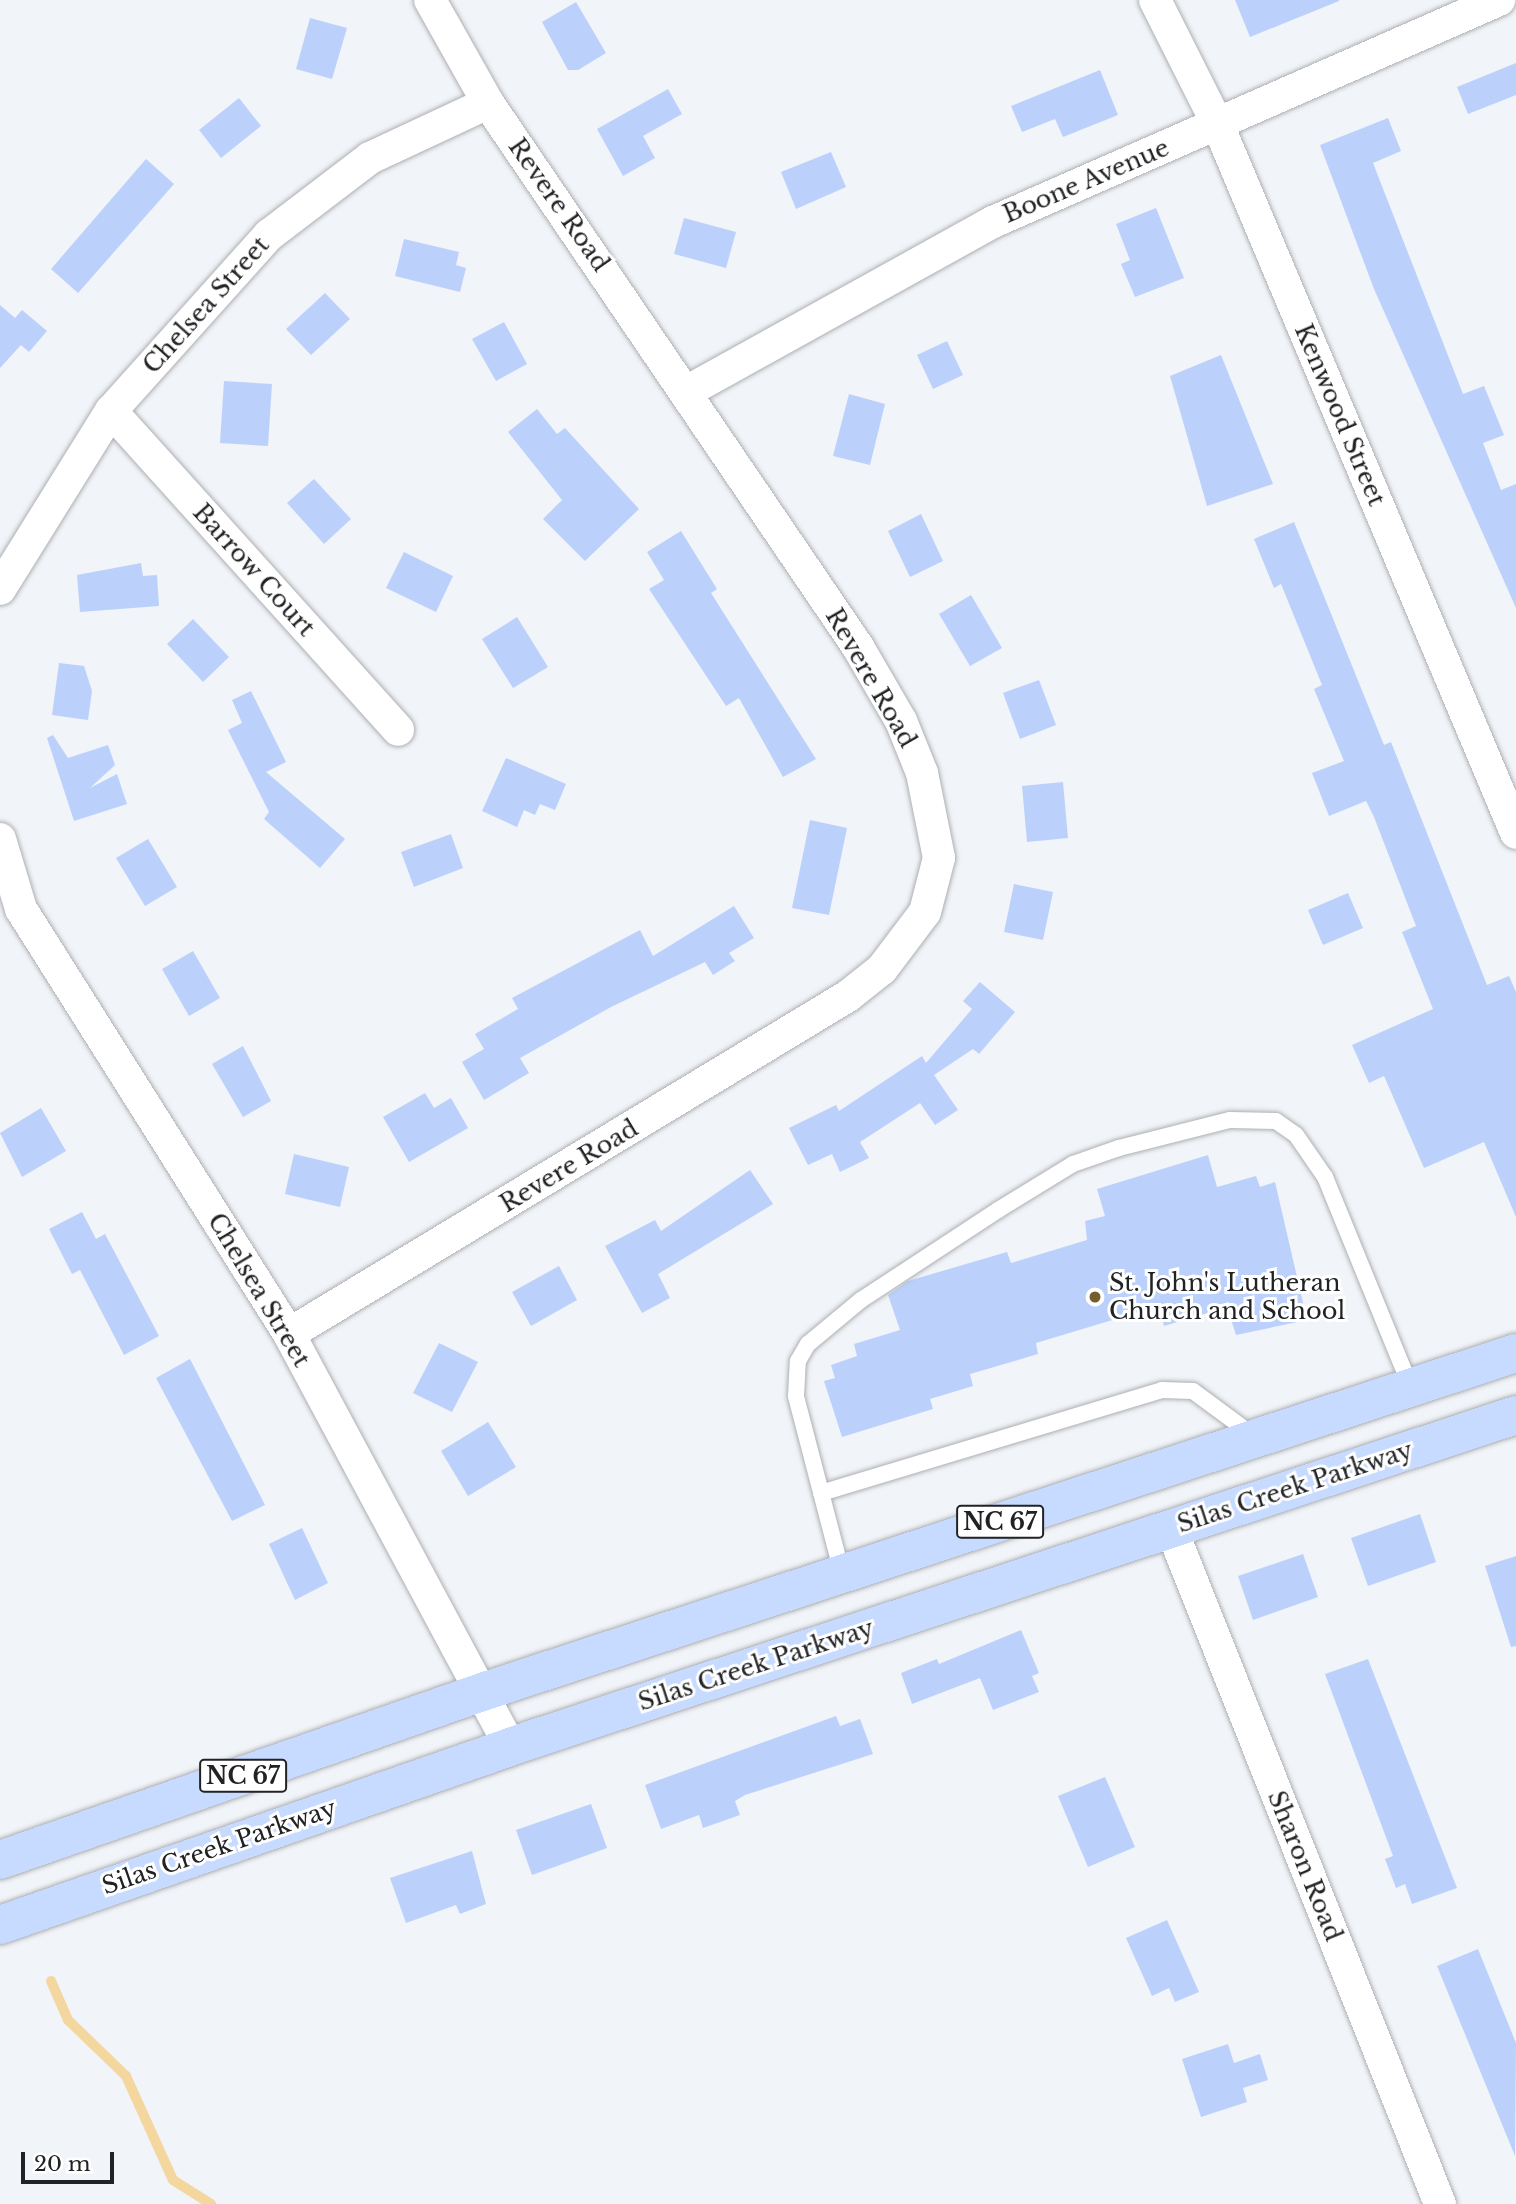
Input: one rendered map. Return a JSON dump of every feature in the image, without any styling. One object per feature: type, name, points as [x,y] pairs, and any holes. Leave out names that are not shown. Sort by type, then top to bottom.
[{"type":"main road","name":"NC 67","points":[[0,1860],[485,1691],[1516,1353]]},
{"type":"main road","name":"Silas Creek Parkway","points":[[0,1925],[510,1747],[1516,1415]]},
{"type":"street","name":"Revere Road","points":[[289,1334],[848,996],[882,969],[925,912],[935,885],[937,829],[901,720],[688,391],[488,103],[430,0]]},
{"type":"street","name":"Kenwood Street","points":[[1155,0],[1218,125],[1516,833]]},
{"type":"street","name":"Boone Avenue","points":[[688,391],[993,222],[1499,0]]},
{"type":"street","name":"Chelsea Street","points":[[0,589],[111,411],[269,235],[370,159],[488,103]]},
{"type":"street","name":"Barrow Court","points":[[111,411],[398,730]]},
{"type":"street","name":"Chelsea Street","points":[[0,839],[10,912],[289,1334],[485,1691],[510,1747]]},
{"type":"street","name":"Sharon Road","points":[[1171,1528],[1440,2204]]},
{"type":"lane","points":[[842,1573],[796,1396],[798,1362],[808,1344],[861,1300],[1073,1164],[1230,1120],[1276,1121],[1296,1135],[1325,1177],[1411,1388]]},
{"type":"lane","points":[[821,1493],[1162,1390],[1193,1391],[1258,1439]]},
{"type":"building","points":[[1235,0],[1339,0],[1339,1],[1250,37]]},
{"type":"building","points":[[576,2],[606,53],[578,70],[568,70],[542,22]]},
{"type":"building","points":[[310,18],[347,28],[332,79],[296,69]]},
{"type":"building","points":[[1516,63],[1516,95],[1468,114],[1457,87]]},
{"type":"building","points":[[1100,70],[1118,115],[1063,137],[1055,119],[1022,132],[1011,106]]},
{"type":"building","points":[[668,89],[682,114],[643,136],[655,158],[623,176],[597,129]]},
{"type":"building","points":[[239,98],[261,126],[221,158],[199,130]]},
{"type":"building","points":[[1388,118],[1401,151],[1373,163],[1463,394],[1484,386],[1504,435],[1483,443],[1501,490],[1516,484],[1516,608],[1374,289],[1320,145]]},
{"type":"building","points":[[831,152],[846,187],[796,209],[781,172]]},
{"type":"building","points":[[146,159],[174,184],[78,293],[51,269]]},
{"type":"building","points":[[1156,208],[1184,278],[1135,297],[1121,264],[1130,260],[1116,224]]},
{"type":"building","points":[[684,218],[736,232],[726,268],[674,254]]},
{"type":"building","points":[[404,239],[459,252],[456,265],[466,268],[460,292],[395,276]]},
{"type":"building","points":[[325,293],[350,319],[311,355],[286,329]]},
{"type":"building","points":[[0,305],[15,318],[22,310],[47,331],[29,352],[21,345],[0,368]]},
{"type":"building","points":[[504,322],[527,364],[496,381],[472,339]]},
{"type":"building","points":[[947,341],[963,375],[933,389],[917,355]]},
{"type":"building","points":[[1221,355],[1273,484],[1207,506],[1170,376]]},
{"type":"building","points":[[224,381],[272,384],[268,446],[220,443]]},
{"type":"building","points":[[849,394],[885,404],[870,465],[833,456]]},
{"type":"building","points":[[537,409],[557,434],[565,428],[639,509],[585,561],[543,519],[562,500],[508,432]]},
{"type":"building","points":[[314,479],[351,519],[324,544],[287,503]]},
{"type":"building","points":[[921,514],[943,561],[910,577],[888,531]]},
{"type":"building","points":[[1294,522],[1384,745],[1391,742],[1487,985],[1509,976],[1516,992],[1516,1217],[1484,1142],[1424,1168],[1384,1076],[1369,1083],[1352,1045],[1433,1009],[1402,932],[1416,926],[1366,801],[1329,816],[1312,773],[1344,761],[1314,689],[1322,685],[1281,584],[1274,588],[1254,539]]},
{"type":"building","points":[[681,531],[717,589],[711,593],[816,759],[783,777],[739,698],[726,706],[649,589],[664,580],[647,552]]},
{"type":"building","points":[[404,552],[453,576],[436,612],[386,588]]},
{"type":"building","points":[[141,563],[143,576],[157,575],[159,606],[80,612],[77,575]]},
{"type":"building","points":[[971,595],[1002,648],[970,666],[939,614]]},
{"type":"building","points":[[517,617],[548,667],[513,688],[482,639]]},
{"type":"building","points":[[193,619],[229,657],[203,682],[167,644]]},
{"type":"building","points":[[59,663],[84,666],[92,691],[88,720],[52,715]]},
{"type":"building","points":[[1039,680],[1056,725],[1020,739],[1003,693]]},
{"type":"building","points":[[251,691],[286,762],[266,772],[345,839],[320,868],[264,819],[269,812],[228,730],[242,723],[232,700]]},
{"type":"building","points":[[53,735],[68,758],[108,745],[115,765],[90,788],[117,774],[127,804],[74,821],[47,738]]},
{"type":"building","points":[[506,758],[566,784],[555,810],[540,804],[535,815],[524,810],[517,827],[482,811]]},
{"type":"building","points":[[1063,782],[1068,838],[1027,842],[1022,786]]},
{"type":"building","points":[[810,820],[847,828],[829,915],[792,908]]},
{"type":"building","points":[[451,834],[463,868],[414,887],[401,852]]},
{"type":"building","points":[[148,839],[177,887],[145,906],[116,858]]},
{"type":"building","points":[[1014,884],[1053,892],[1043,940],[1004,932]]},
{"type":"building","points":[[1348,893],[1363,928],[1323,945],[1308,910]]},
{"type":"building","points":[[734,906],[754,938],[729,953],[735,961],[713,975],[705,962],[611,1007],[520,1058],[529,1073],[484,1100],[462,1062],[484,1049],[475,1034],[518,1009],[512,998],[640,930],[653,956]]},
{"type":"building","points":[[193,951],[220,998],[189,1016],[162,969]]},
{"type":"building","points":[[980,982],[1015,1012],[979,1054],[973,1049],[934,1075],[958,1110],[935,1125],[920,1103],[860,1142],[869,1158],[840,1172],[832,1154],[808,1165],[789,1128],[836,1105],[839,1111],[922,1056],[926,1063],[972,1009],[963,1001]]},
{"type":"building","points":[[243,1046],[271,1101],[243,1117],[212,1064]]},
{"type":"building","points":[[425,1093],[434,1108],[451,1098],[468,1128],[409,1162],[383,1117]]},
{"type":"building","points":[[41,1108],[66,1151],[22,1177],[0,1133]]},
{"type":"building","points":[[294,1154],[349,1167],[340,1207],[285,1194]]},
{"type":"building","name":"St. John's Lutheran Church and School","points":[[1208,1155],[1217,1187],[1256,1176],[1260,1187],[1275,1182],[1307,1320],[1236,1335],[1227,1307],[1164,1326],[1159,1306],[1036,1343],[1038,1354],[970,1374],[973,1386],[930,1399],[933,1409],[842,1437],[824,1381],[835,1378],[831,1365],[857,1356],[854,1344],[900,1330],[888,1295],[908,1281],[1007,1252],[1011,1263],[1087,1240],[1085,1221],[1105,1216],[1097,1189]]},
{"type":"building","points":[[750,1170],[773,1204],[658,1274],[670,1298],[642,1313],[605,1246],[655,1220],[661,1231]]},
{"type":"building","points":[[82,1212],[96,1239],[105,1234],[159,1336],[124,1355],[80,1270],[72,1274],[49,1229]]},
{"type":"building","points":[[559,1266],[577,1300],[531,1326],[512,1292]]},
{"type":"building","points":[[439,1343],[478,1362],[452,1412],[413,1393]]},
{"type":"building","points":[[190,1359],[265,1505],[232,1521],[156,1378]]},
{"type":"building","points":[[488,1422],[516,1467],[468,1496],[441,1451]]},
{"type":"building","points":[[1420,1514],[1436,1562],[1368,1586],[1351,1538]]},
{"type":"building","points":[[302,1528],[328,1583],[295,1600],[269,1544]]},
{"type":"building","points":[[1303,1554],[1318,1597],[1253,1620],[1238,1576]]},
{"type":"building","points":[[1516,1556],[1516,1646],[1511,1647],[1485,1566]]},
{"type":"building","points":[[1021,1630],[1039,1673],[1032,1676],[1039,1692],[993,1710],[980,1678],[912,1704],[901,1673],[937,1659],[939,1664]]},
{"type":"building","points":[[1368,1659],[1457,1888],[1412,1904],[1405,1884],[1396,1888],[1385,1859],[1393,1856],[1325,1674]]},
{"type":"building","points":[[836,1716],[840,1726],[860,1719],[873,1754],[745,1795],[735,1801],[740,1815],[703,1828],[699,1815],[661,1829],[645,1785]]},
{"type":"building","points":[[1105,1777],[1135,1847],[1088,1867],[1058,1796]]},
{"type":"building","points":[[591,1804],[607,1848],[532,1875],[516,1830]]},
{"type":"building","points":[[472,1851],[486,1904],[460,1914],[456,1905],[406,1923],[390,1878]]},
{"type":"building","points":[[1167,1920],[1199,1992],[1175,2002],[1169,1988],[1152,1996],[1126,1938]]},
{"type":"building","points":[[1478,1949],[1516,2043],[1515,2156],[1437,1966]]},
{"type":"building","points":[[1228,2044],[1234,2063],[1260,2054],[1268,2080],[1243,2088],[1247,2102],[1201,2117],[1182,2059]]},
{"type":"waterway","points":[[51,1981],[68,2020],[126,2076],[173,2180],[211,2204]]},
{"type":"place","name":"St. John's Lutheran Church and School","points":[[1095,1297]]}]
